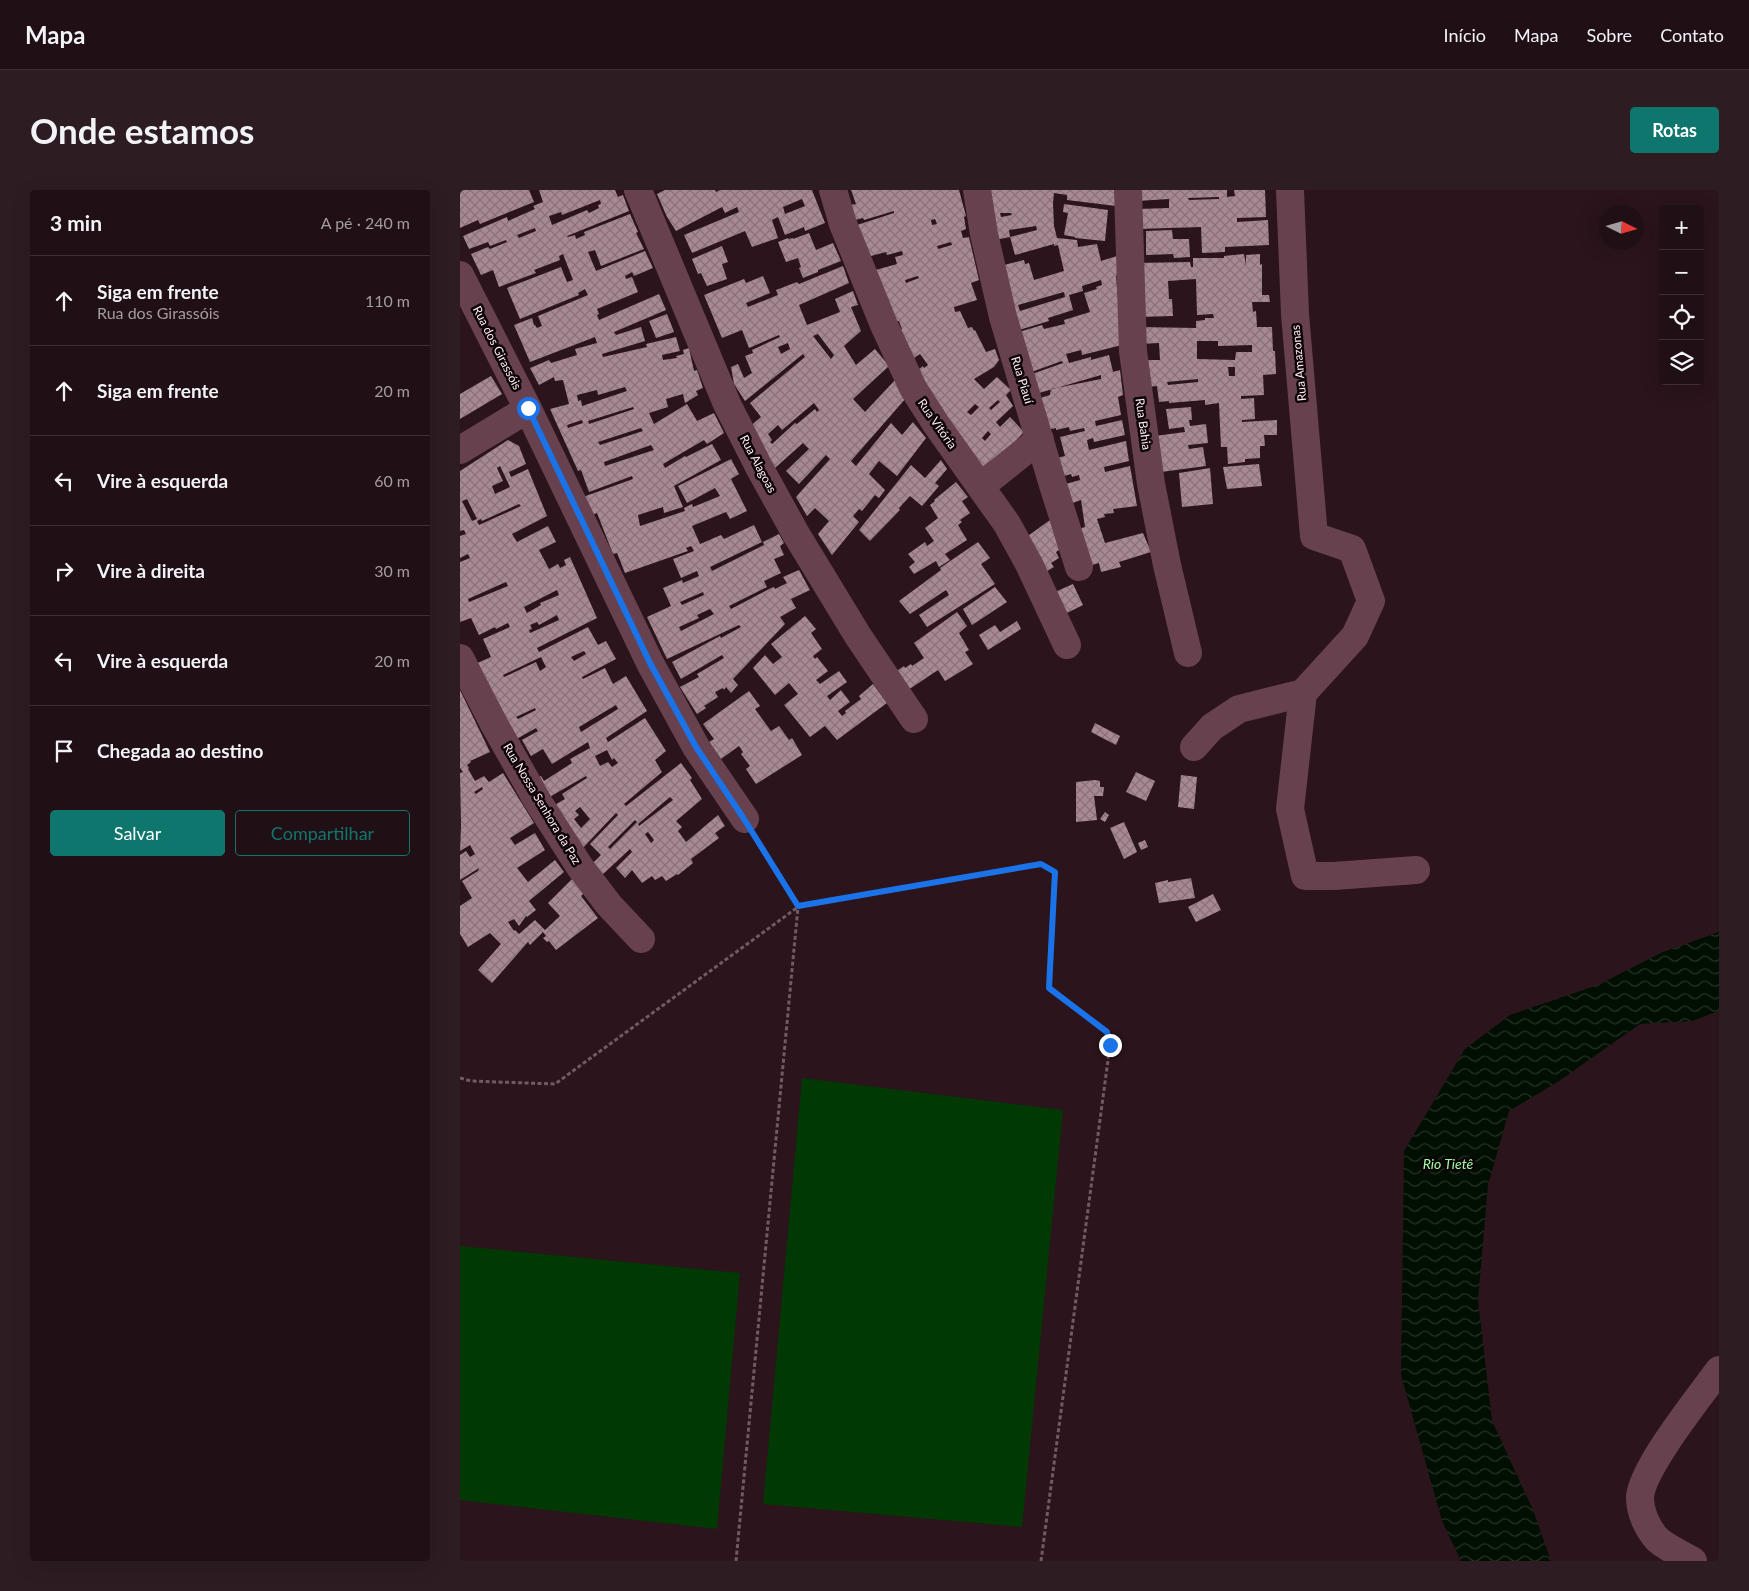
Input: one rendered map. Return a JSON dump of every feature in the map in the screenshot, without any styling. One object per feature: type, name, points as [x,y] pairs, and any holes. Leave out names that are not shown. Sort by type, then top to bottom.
[{"type":"street","name":"Rua Alagoas","points":[[638,190],[727,404],[755,459],[796,534],[858,636],[914,719]]},
{"type":"street","name":"Rua Vitória","points":[[832,190],[843,224],[884,326],[913,388],[936,424],[1007,524],[1067,645]]},
{"type":"street","name":"Rua Piauí","points":[[977,190],[984,234],[1003,317],[1052,485],[1079,567]]},
{"type":"street","name":"Rua Bahia","points":[[1128,190],[1133,351],[1151,484],[1167,565],[1188,653]]},
{"type":"street","name":"Rua Amazonas","points":[[1290,190],[1295,314],[1314,536],[1352,549],[1371,601],[1355,636],[1302,693]]},
{"type":"street","name":"Rua dos Girassóis","points":[[460,275],[528,408],[650,663],[696,747],[744,819]]},
{"type":"street","points":[[460,450],[528,408]]},
{"type":"street","points":[[981,486],[1040,439]]},
{"type":"street","name":"Rua Nossa Senhora da Paz","points":[[460,658],[494,724],[537,800],[580,868],[609,905],[641,939]]},
{"type":"street","points":[[1194,747],[1212,727],[1239,709],[1302,693],[1290,809],[1305,876],[1334,876],[1416,870]]},
{"type":"street","points":[[1693,1561],[1658,1540],[1642,1515],[1640,1496],[1647,1475],[1660,1452],[1719,1370]]},
{"type":"path","points":[[736,1561],[798,906],[744,819]]},
{"type":"path","points":[[460,1078],[471,1081],[555,1084],[798,906],[1041,864],[1055,872],[1049,988],[1107,1032],[1110,1045],[1041,1561]]},
{"type":"green space","points":[[802,1078],[1063,1110],[1022,1527],[763,1504]]},
{"type":"green space","points":[[460,1246],[740,1273],[717,1529],[460,1500]]},
{"type":"water","name":"Rio Tietê","points":[[1719,932],[1719,1011],[1692,1021],[1640,1024],[1559,1081],[1509,1111],[1488,1185],[1478,1300],[1492,1421],[1533,1510],[1551,1561],[1461,1561],[1442,1521],[1401,1375],[1404,1151],[1465,1049],[1510,1015],[1598,985],[1663,952]]},
{"type":"building","points":[[460,190],[529,190],[534,202],[480,224],[478,220],[460,228]]},
{"type":"building","points":[[539,190],[615,190],[618,197],[623,195],[629,211],[567,236],[575,235],[576,239],[585,235],[584,232],[630,214],[644,249],[601,266],[595,250],[588,252],[596,271],[645,251],[653,268],[634,276],[632,272],[625,276],[626,279],[632,277],[638,292],[597,309],[599,314],[597,315],[599,320],[659,294],[666,310],[614,332],[616,335],[641,327],[645,341],[602,354],[603,357],[647,347],[646,344],[676,337],[680,351],[662,355],[663,360],[677,358],[676,356],[684,354],[683,350],[689,348],[694,371],[697,370],[703,388],[696,391],[698,395],[685,403],[683,394],[666,399],[668,407],[649,413],[654,424],[687,404],[697,421],[714,413],[724,433],[707,444],[704,440],[663,464],[665,468],[685,456],[712,444],[721,460],[674,486],[683,507],[664,513],[663,507],[638,515],[640,526],[685,511],[684,508],[692,504],[693,507],[720,496],[715,488],[687,503],[678,486],[731,459],[739,474],[731,479],[747,511],[730,519],[726,512],[692,526],[700,544],[721,535],[724,539],[754,525],[762,542],[710,567],[712,571],[764,545],[763,542],[779,534],[784,543],[780,546],[784,555],[774,559],[781,573],[764,581],[767,587],[729,606],[731,609],[771,588],[774,587],[775,589],[787,583],[783,577],[799,570],[810,590],[791,599],[796,608],[780,617],[785,624],[733,679],[738,685],[731,693],[726,687],[724,690],[723,688],[715,692],[718,697],[704,706],[706,708],[697,714],[680,687],[699,677],[697,674],[724,658],[722,655],[681,679],[672,662],[741,627],[739,625],[667,659],[647,617],[671,606],[663,588],[682,580],[683,583],[699,576],[697,571],[681,578],[673,559],[694,551],[691,546],[686,548],[688,551],[625,573],[617,553],[613,554],[597,513],[592,515],[583,497],[633,479],[632,476],[589,492],[581,470],[578,471],[550,409],[569,404],[563,380],[555,381],[554,377],[539,385],[530,368],[549,360],[551,363],[577,355],[575,349],[597,343],[595,337],[530,362],[514,325],[532,318],[537,328],[542,326],[538,316],[588,295],[585,289],[578,293],[579,295],[520,319],[507,288],[561,267],[567,282],[573,280],[563,254],[559,256],[560,260],[534,270],[536,273],[499,287],[493,270],[481,275],[471,254],[488,247],[490,249],[507,242],[506,240],[490,246],[488,242],[469,249],[463,236],[507,217],[508,221],[535,209],[533,206],[543,202]],"holes":[[[600,200],[599,208],[589,213],[587,210],[552,225],[549,216],[561,212],[562,215]],[[535,228],[536,231],[519,238],[517,235]],[[625,387],[627,391],[582,406],[581,400],[578,401],[577,395],[597,390],[598,395]],[[633,407],[634,409],[589,424],[588,421]],[[582,420],[583,423],[568,428],[567,425]],[[641,428],[643,431],[600,445],[598,442]],[[651,445],[654,450],[605,466],[604,462]],[[703,592],[704,595],[682,605],[680,602]],[[710,609],[714,614],[681,631],[679,627],[699,618],[697,615]]]},
{"type":"building","points":[[665,190],[715,190],[716,192],[720,190],[812,190],[825,223],[805,231],[804,227],[785,235],[778,217],[772,220],[778,238],[752,247],[745,231],[692,253],[684,235],[739,212],[737,207],[725,213],[722,207],[676,231],[667,217],[657,194]],"holes":[[[802,199],[805,206],[785,214],[783,207]]]},
{"type":"building","points":[[851,190],[959,190],[966,216],[964,217],[966,229],[961,231],[963,238],[969,237],[979,280],[971,283],[977,300],[954,307],[955,312],[960,311],[968,328],[972,327],[975,330],[986,352],[995,349],[999,360],[994,367],[974,379],[984,389],[997,377],[1011,390],[1006,395],[1013,406],[996,422],[1000,427],[1010,417],[1024,432],[983,474],[914,373],[923,366],[924,368],[928,365],[920,354],[908,362],[894,332],[902,329],[899,321],[895,322],[872,271],[897,264],[895,257],[903,255],[902,251],[887,255],[886,252],[867,257],[857,225],[894,213],[894,211],[864,220],[863,218],[855,220],[851,205],[856,204]],"holes":[[[935,219],[937,224],[932,225],[931,220]],[[951,242],[952,245],[938,249],[937,246]],[[918,276],[919,278],[906,283],[905,280]],[[998,400],[1000,402],[991,410],[989,408]],[[975,404],[979,407],[971,415],[967,412]],[[988,431],[991,434],[985,441],[982,438]]]},
{"type":"building","points":[[990,190],[1116,190],[1116,206],[1067,200],[1067,195],[1054,193],[1053,203],[1054,226],[1057,238],[1077,240],[1078,247],[1097,244],[1101,261],[1117,256],[1116,276],[1122,345],[1082,355],[1081,350],[1066,354],[1069,363],[1091,357],[1091,360],[1109,355],[1113,372],[1120,370],[1123,395],[1118,397],[1121,415],[1095,421],[1096,426],[1122,420],[1125,435],[1094,442],[1093,438],[1087,440],[1089,450],[1126,441],[1129,461],[1104,467],[1105,472],[1130,466],[1137,506],[1113,509],[1114,513],[1104,514],[1105,517],[1097,519],[1105,543],[1143,533],[1151,552],[1119,562],[1121,567],[1101,572],[1099,563],[1082,568],[1068,532],[1085,527],[1081,500],[1061,507],[1055,487],[1080,480],[1079,475],[1072,477],[1071,474],[1061,477],[1057,458],[1065,456],[1060,437],[1085,431],[1084,428],[1070,431],[1069,427],[1042,431],[1040,398],[1050,395],[1051,390],[1039,393],[1032,374],[1063,363],[1062,361],[1023,375],[1013,334],[1042,325],[1044,329],[1065,324],[1064,320],[1090,312],[1084,293],[1097,289],[1096,287],[1102,285],[1101,280],[1082,286],[1083,291],[1069,295],[1073,310],[1048,318],[1049,321],[1019,330],[1004,265],[1024,260],[1025,264],[1029,263],[1034,280],[1064,271],[1058,245],[1054,246],[1054,244],[1015,255],[1010,237],[995,240]],"holes":[[[1000,213],[1011,213],[1012,215],[1001,217]],[[1036,226],[1037,230],[1010,237],[1009,230]],[[1064,292],[1065,297],[1020,311],[1018,305]],[[1101,375],[1101,379],[1057,388]]]},
{"type":"building","points":[[1137,190],[1227,190],[1227,197],[1235,196],[1234,190],[1265,190],[1266,217],[1237,218],[1237,222],[1268,220],[1269,245],[1225,247],[1225,252],[1202,253],[1201,227],[1138,229],[1137,209],[1169,208],[1169,199],[1137,201]],"holes":[[[1219,197],[1219,199],[1189,200],[1188,198]]]},
{"type":"building","points":[[1064,204],[1108,210],[1105,241],[1064,235],[1068,213],[1063,212]]},
{"type":"building","points":[[1172,230],[1173,239],[1189,239],[1190,257],[1174,258],[1173,254],[1146,255],[1146,231]]},
{"type":"building","points":[[809,233],[816,250],[833,243],[841,261],[803,278],[798,258],[786,262],[778,242]]},
{"type":"building","points":[[722,246],[728,262],[722,264],[727,279],[707,286],[701,273],[698,274],[692,259]]},
{"type":"building","points":[[1244,254],[1246,265],[1246,255],[1260,254],[1260,265],[1262,264],[1262,295],[1269,295],[1270,302],[1252,302],[1253,312],[1256,311],[1257,327],[1272,327],[1276,374],[1263,375],[1264,395],[1241,396],[1241,399],[1254,398],[1255,419],[1242,420],[1242,422],[1277,420],[1277,435],[1264,435],[1265,446],[1260,446],[1260,458],[1245,459],[1245,462],[1228,464],[1227,447],[1221,447],[1219,403],[1205,405],[1205,400],[1159,402],[1157,386],[1147,387],[1145,360],[1160,360],[1159,343],[1139,344],[1139,327],[1196,328],[1196,321],[1214,318],[1213,314],[1197,315],[1196,279],[1168,281],[1169,299],[1172,299],[1173,316],[1138,317],[1136,263],[1190,262],[1191,267],[1193,267],[1193,258],[1224,258],[1224,256]],"holes":[[[1197,341],[1218,341],[1218,346],[1252,345],[1252,352],[1236,352],[1235,360],[1197,359]],[[1228,367],[1235,367],[1235,376],[1229,376]],[[1198,379],[1198,382],[1168,385],[1167,382]]]},
{"type":"building","points":[[843,266],[849,283],[799,305],[807,325],[840,312],[835,299],[853,291],[858,305],[851,307],[861,331],[844,346],[856,365],[875,349],[889,366],[853,399],[865,412],[896,379],[906,398],[851,461],[856,466],[891,423],[902,435],[913,422],[926,438],[897,476],[879,461],[869,474],[885,490],[879,498],[875,495],[862,511],[859,509],[853,516],[859,522],[832,555],[818,534],[829,521],[815,508],[807,516],[796,497],[830,459],[826,455],[799,484],[786,471],[809,449],[803,443],[775,468],[748,428],[761,417],[750,403],[805,357],[803,354],[745,401],[734,384],[731,367],[738,364],[744,378],[752,373],[745,356],[753,353],[752,350],[780,337],[779,335],[749,348],[742,330],[722,338],[704,295],[744,279],[746,283],[763,276],[770,293],[746,303],[748,307],[778,295],[776,290],[797,282],[799,284]],"holes":[[[818,334],[834,355],[831,359],[813,336]],[[788,343],[790,349],[781,354],[778,347]],[[814,403],[819,410],[817,412],[815,409],[797,424],[795,423],[772,444],[768,434],[778,425],[782,430]]]},
{"type":"building","points":[[667,314],[674,332],[656,338],[649,321]]},
{"type":"building","points":[[491,376],[502,394],[460,419],[460,394]]},
{"type":"building","points":[[1191,407],[1192,420],[1189,420],[1190,426],[1206,424],[1208,443],[1188,445],[1189,449],[1203,447],[1206,466],[1161,472],[1155,436],[1185,432],[1184,427],[1169,429],[1166,409]]},
{"type":"building","points":[[508,440],[519,446],[526,464],[509,472],[511,477],[528,469],[547,516],[512,534],[517,542],[548,526],[556,542],[539,550],[549,569],[558,564],[560,568],[566,565],[564,560],[570,557],[597,618],[537,648],[539,652],[588,627],[598,645],[606,641],[616,659],[582,677],[583,679],[605,668],[613,684],[626,676],[647,711],[606,738],[608,742],[645,718],[666,751],[655,760],[662,772],[624,804],[626,806],[681,763],[692,778],[690,780],[702,799],[676,821],[682,827],[678,831],[686,842],[718,815],[725,826],[715,833],[719,838],[691,859],[693,863],[678,875],[666,881],[662,876],[655,880],[652,876],[642,883],[632,870],[625,878],[616,868],[632,852],[630,849],[602,875],[593,863],[601,855],[590,844],[618,815],[616,813],[582,849],[553,806],[565,799],[562,794],[587,778],[586,776],[546,799],[535,780],[541,776],[544,781],[572,763],[570,759],[590,748],[588,742],[552,764],[543,749],[531,756],[522,740],[538,731],[536,728],[513,741],[473,665],[491,657],[483,639],[510,627],[508,623],[479,635],[471,618],[460,622],[460,562],[470,558],[468,554],[460,558],[460,536],[466,534],[464,530],[460,531],[460,471]],"holes":[[[500,466],[510,487],[495,494],[492,486],[503,481],[497,468]],[[467,499],[477,519],[472,521],[462,501]],[[519,504],[521,506],[479,525],[477,521],[481,519],[482,521]],[[506,582],[508,586],[469,602],[468,599]],[[557,590],[559,595],[540,603],[541,605],[527,613],[524,607]],[[557,615],[559,620],[530,633],[529,630],[532,629],[530,625],[537,622],[539,625]],[[584,651],[586,654],[574,661],[571,657]],[[541,657],[546,667],[540,671],[536,662],[504,677],[503,675]],[[616,705],[618,709],[581,732],[579,727]],[[535,708],[536,710],[518,719],[516,717]],[[607,750],[612,760],[614,758],[618,763],[612,767],[608,762],[600,766],[595,756]],[[670,797],[673,800],[639,826],[638,824]],[[580,807],[590,819],[581,828],[574,819],[579,815],[575,811]],[[635,820],[637,822],[610,849],[608,847]],[[648,832],[654,840],[651,843],[645,834]]]},
{"type":"building","points":[[941,460],[947,469],[935,483],[939,486],[922,506],[910,496],[899,508],[900,510],[870,541],[859,530],[911,465],[925,478]]},
{"type":"building","points":[[1259,464],[1262,486],[1227,489],[1223,467]]},
{"type":"building","points":[[1210,468],[1213,504],[1182,507],[1179,473]]},
{"type":"building","points":[[956,482],[968,497],[962,501],[970,513],[960,520],[962,522],[958,525],[967,540],[945,554],[950,560],[939,567],[936,561],[914,574],[909,567],[915,562],[908,554],[925,542],[927,546],[934,541],[925,528],[938,518],[930,505]]},
{"type":"building","points":[[1050,520],[1059,550],[1056,552],[1059,558],[1051,563],[1054,567],[1044,573],[1025,538]]},
{"type":"building","points":[[978,542],[990,558],[981,564],[995,584],[927,627],[919,615],[949,595],[946,590],[910,614],[899,601],[941,570],[940,568]]},
{"type":"building","points":[[1073,584],[1083,605],[1067,613],[1055,592]]},
{"type":"building","points":[[995,587],[1007,602],[972,625],[963,609]]},
{"type":"building","points":[[957,612],[967,626],[959,633],[969,650],[965,652],[973,664],[945,681],[938,670],[908,690],[895,672],[904,666],[905,668],[911,664],[912,666],[924,658],[914,643]]},
{"type":"building","points":[[805,616],[816,629],[811,633],[822,649],[813,656],[815,659],[817,657],[828,671],[816,680],[820,684],[839,671],[847,682],[827,696],[830,700],[841,690],[850,702],[838,711],[842,716],[846,713],[845,711],[861,699],[859,696],[873,684],[887,703],[837,740],[825,726],[810,737],[784,705],[798,694],[789,683],[775,695],[753,668],[765,655],[773,664],[782,657],[771,644]]},
{"type":"building","points":[[1017,621],[1021,629],[988,650],[979,635],[995,625],[1000,632]]},
{"type":"building","points":[[460,690],[490,752],[470,761],[467,765],[468,769],[475,781],[484,776],[489,782],[503,773],[534,823],[510,838],[515,845],[535,833],[545,850],[517,868],[528,882],[555,860],[564,872],[529,901],[536,910],[526,916],[519,926],[514,919],[508,922],[514,931],[519,934],[535,920],[545,930],[560,916],[548,903],[572,879],[584,893],[581,896],[598,918],[556,950],[549,941],[547,942],[543,938],[546,936],[543,932],[530,945],[528,942],[492,983],[478,970],[501,944],[490,933],[468,947],[460,934],[460,906],[472,898],[462,881],[478,871],[479,868],[460,880],[460,855],[466,851],[470,857],[475,854],[470,845],[460,851],[460,773],[463,772],[460,768]],"holes":[[[482,787],[483,789],[476,794],[474,792]]]},
{"type":"building","points":[[749,691],[760,706],[755,709],[771,731],[779,726],[789,740],[792,738],[802,755],[756,784],[746,769],[750,766],[741,754],[743,752],[739,746],[721,759],[709,742],[714,739],[703,724]]},
{"type":"building","points":[[1095,723],[1120,736],[1116,745],[1091,732]]},
{"type":"building","points":[[1136,772],[1155,781],[1146,801],[1126,792]]},
{"type":"building","points":[[1181,775],[1197,777],[1194,809],[1178,807]]},
{"type":"building","points":[[1100,781],[1100,787],[1104,787],[1103,796],[1094,796],[1097,820],[1076,822],[1076,782]]},
{"type":"building","points":[[1105,812],[1109,815],[1105,822],[1100,819]]},
{"type":"building","points":[[1124,822],[1137,852],[1124,859],[1110,828]]},
{"type":"building","points":[[1145,840],[1148,847],[1141,850],[1138,843]]},
{"type":"building","points":[[1191,878],[1195,898],[1159,903],[1155,883]]},
{"type":"building","points":[[1213,894],[1221,910],[1196,922],[1188,907]]},
{"type":"route","points":[[528,408],[650,663],[696,747],[744,819],[798,906],[1041,864],[1055,872],[1049,988],[1107,1032],[1110,1045]]}]
